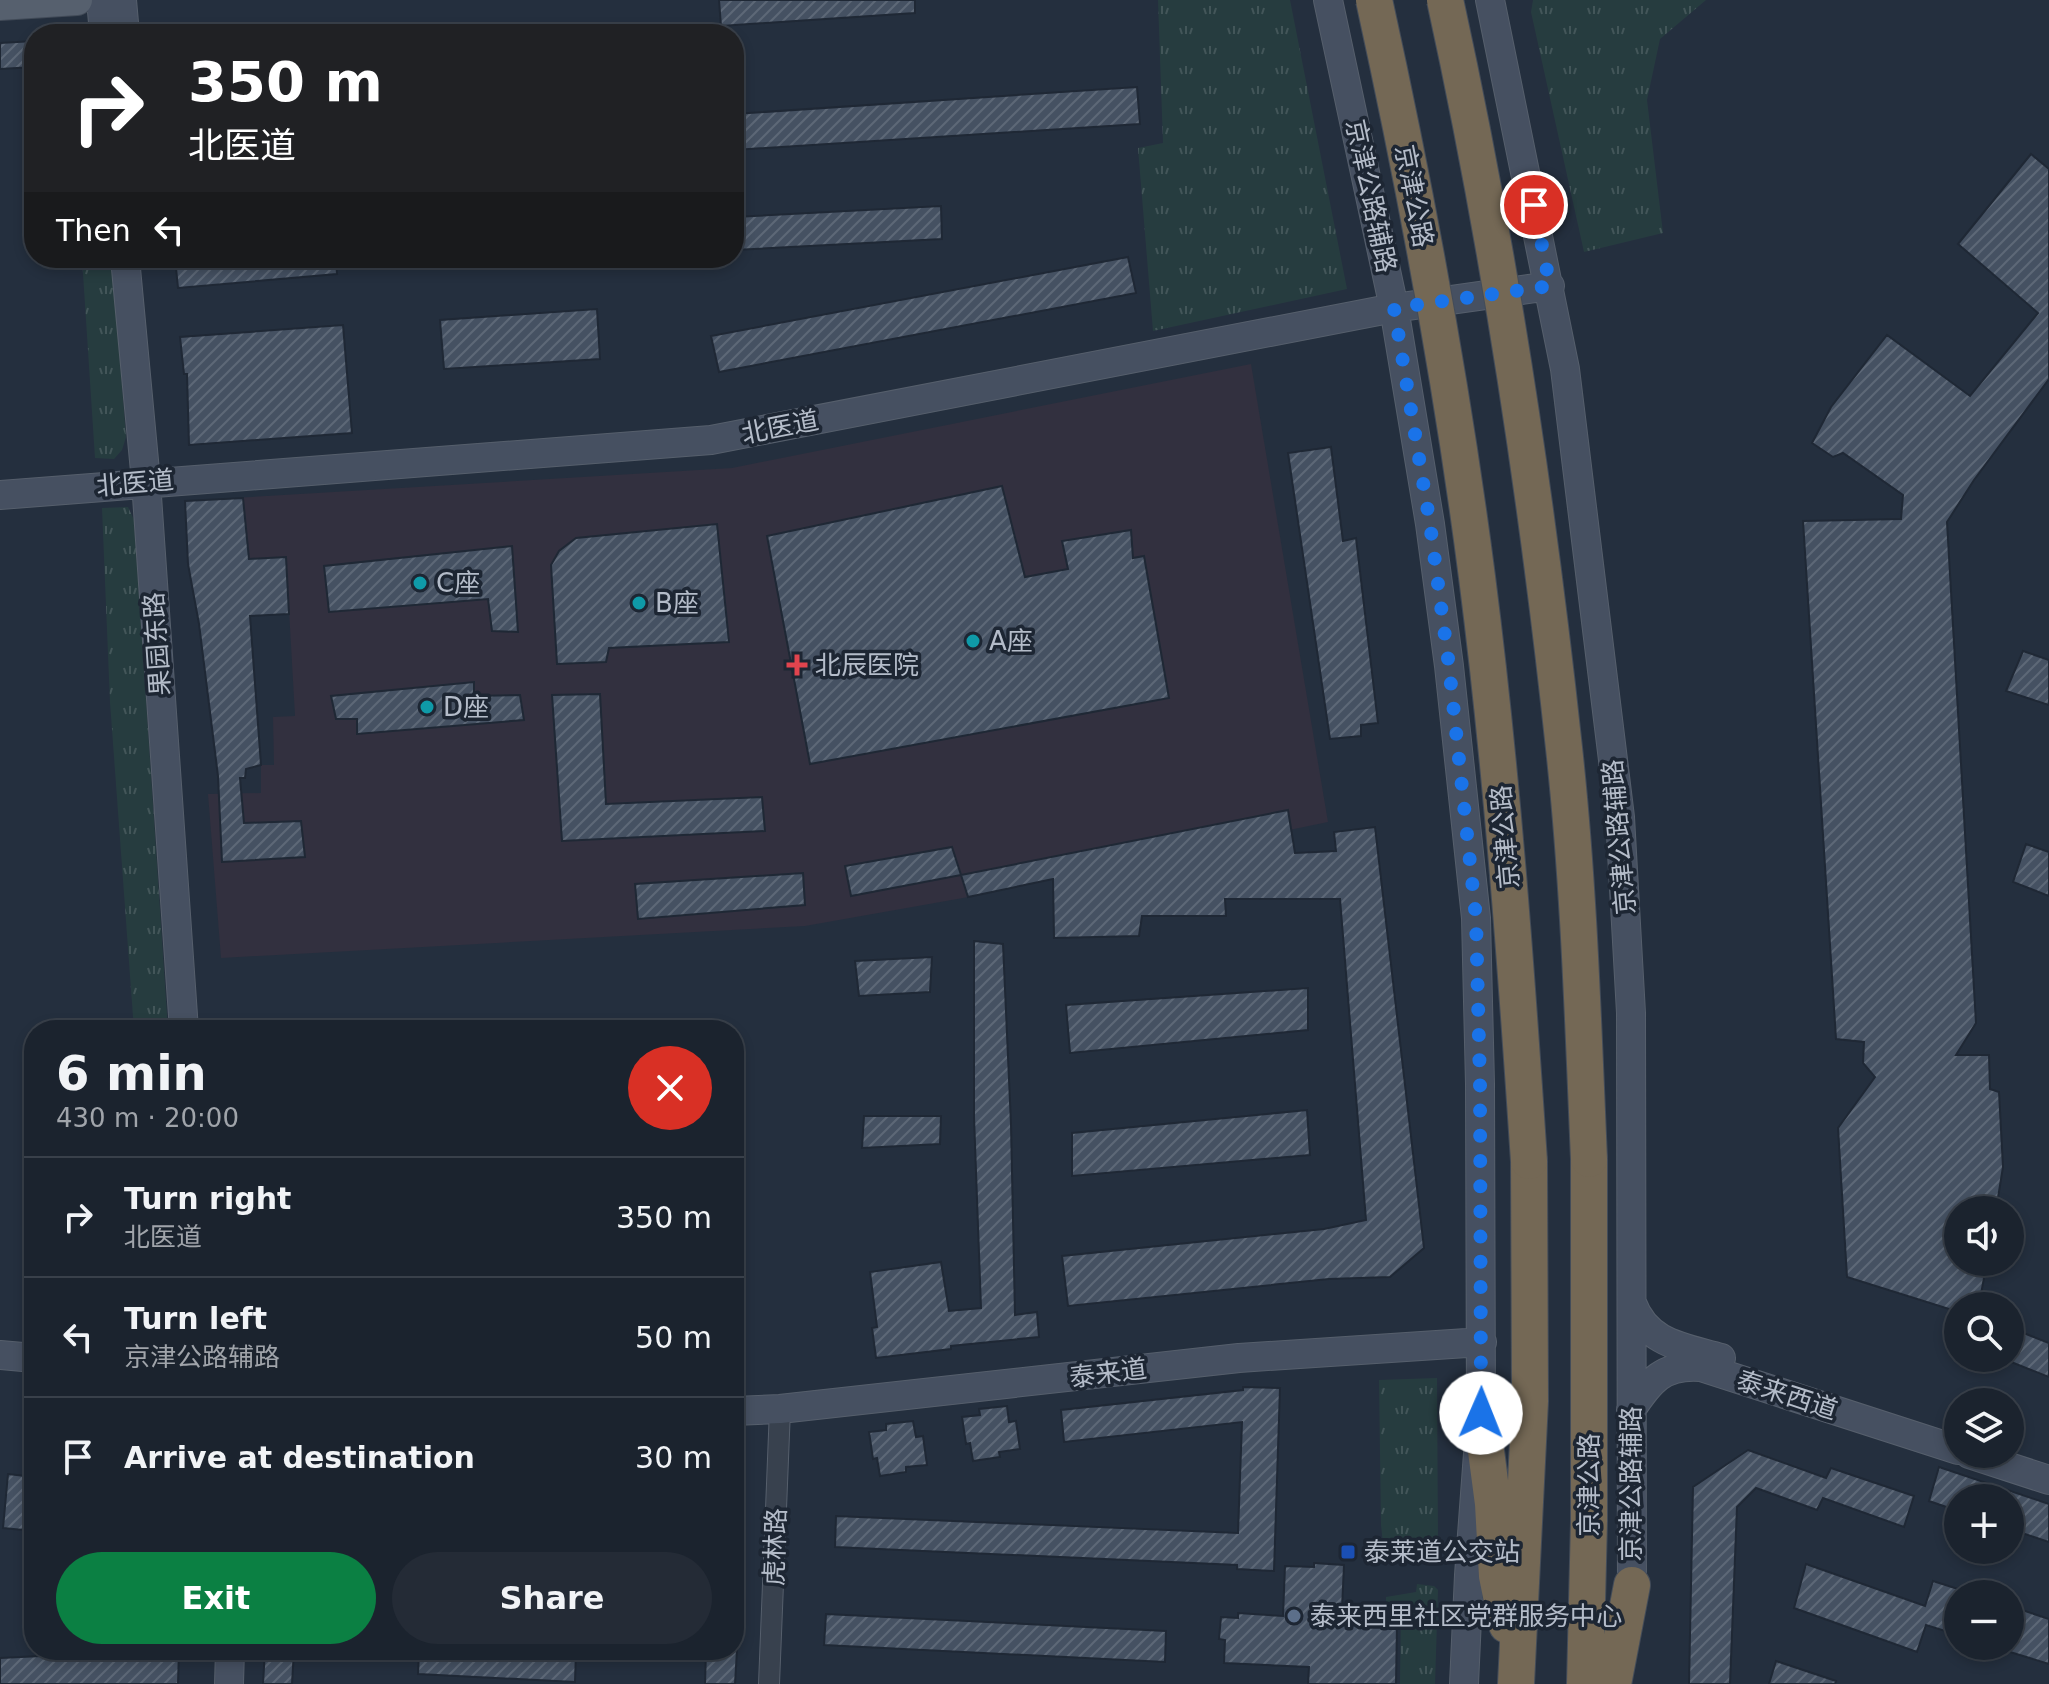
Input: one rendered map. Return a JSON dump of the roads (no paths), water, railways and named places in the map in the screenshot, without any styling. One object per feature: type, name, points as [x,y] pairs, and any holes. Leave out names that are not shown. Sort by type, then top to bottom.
[{"type":"highway","name":"京津公路","points":[[1374,0],[1417,204],[1455,429],[1477,577],[1506,845],[1529,1161],[1530,1401],[1516,1684]]},
{"type":"highway","name":"京津公路","points":[[1445,0],[1488,225],[1540,553],[1564,749],[1573,855],[1589,1159],[1589,1521],[1585,1684]]},
{"type":"highway","points":[[1481,1413],[1493,1504],[1497,1576],[1516,1684]]},
{"type":"highway","points":[[1613,1684],[1632,1585]]},
{"type":"main road","points":[[0,5],[77,0]]},
{"type":"street","points":[[101,0],[103,24]]},
{"type":"street","points":[[122,0],[124,24]]},
{"type":"street","name":"京津公路辅路","points":[[1328,0],[1394,308],[1432,539],[1476,918],[1481,1413],[1464,1684]]},
{"type":"street","name":"京津公路辅路","points":[[1490,0],[1565,369],[1620,817],[1631,1013],[1630,1684]]},
{"type":"street","name":"果园东路","points":[[126,268],[154,482],[202,1020]]},
{"type":"street","name":"果园东路","points":[[144,268],[183,1020]]},
{"type":"street","name":"北医道","points":[[0,495],[711,440],[1394,308],[1550,286]]},
{"type":"street","name":"泰来西道","points":[[1632,1303],[1648,1331],[1667,1342],[1944,1429]]},
{"type":"street","name":"泰来道","points":[[744,1411],[1239,1358],[1482,1342]]},
{"type":"street","points":[[0,1355],[24,1357]]},
{"type":"street","name":"泰来西道","points":[[1631,1410],[1652,1381],[1662,1374],[1674,1368],[1701,1367],[1944,1445]]},
{"type":"street","name":"虎林路","points":[[769,1684],[780,1409]]},
{"type":"street","points":[[2024,1454],[2049,1462]]},
{"type":"street","points":[[2012,1468],[2049,1480]]},
{"type":"street","points":[[220,1660],[220,1684]]},
{"type":"street","points":[[229,1684],[230,1660]]},
{"type":"place","name":"C座","points":[[420,583]]},
{"type":"place","name":"B座","points":[[639,603]]},
{"type":"place","name":"A座","points":[[973,641]]},
{"type":"place","name":"北辰医院","points":[[797,665]]},
{"type":"place","name":"D座","points":[[427,707]]},
{"type":"place","name":"泰莱道公交站","points":[[1348,1552]]},
{"type":"place","name":"泰来西里社区党群服务中心","points":[[1294,1616]]}]
